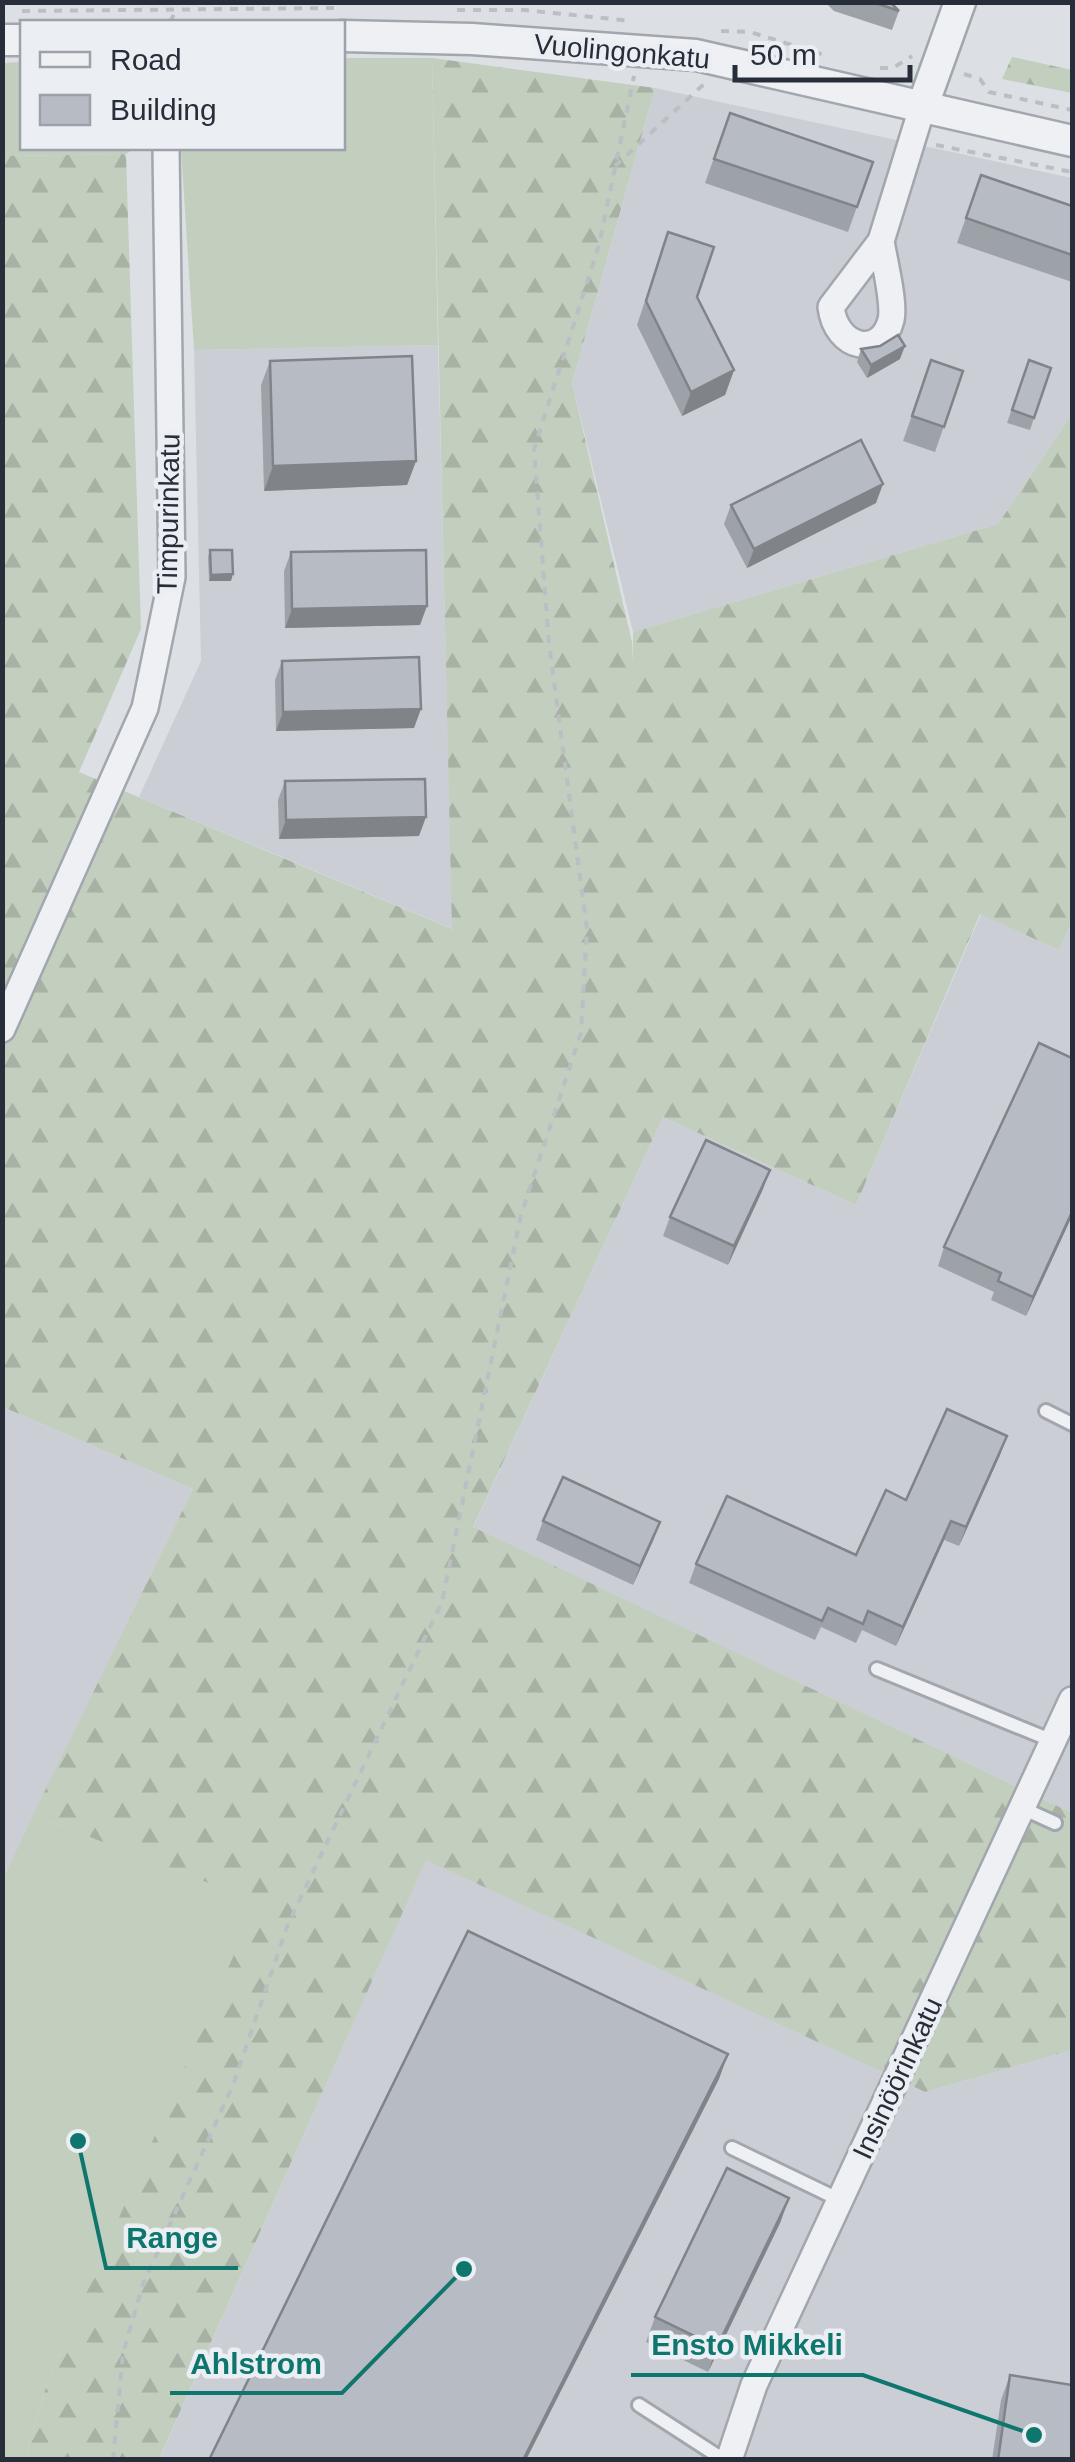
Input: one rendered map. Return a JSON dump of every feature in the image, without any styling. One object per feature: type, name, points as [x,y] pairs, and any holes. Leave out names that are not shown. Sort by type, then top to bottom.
[{"type":"street","points":[[881,241],[960,2]]},
{"type":"street","name":"Vuolingonkatu","points":[[345,36],[472,39],[696,54],[1072,141]]},
{"type":"street","name":"Timpurinkatu","points":[[2,1029],[144,708],[172,576],[166,150]]},
{"type":"street","name":"Insinöörinkatu","points":[[727,2460],[754,2385],[1072,1700]]},
{"type":"lane","points":[[1046,1411],[1072,1424]]},
{"type":"lane","points":[[876,1670],[1053,1741]]},
{"type":"lane","points":[[1022,1808],[1055,1822]]},
{"type":"lane","points":[[732,2148],[840,2200]]},
{"type":"lane","points":[[639,2404],[727,2460]]},
{"type":"path","points":[[171,20],[178,8]]},
{"type":"path","points":[[113,2460],[123,2352],[143,2284],[234,2085],[288,1924],[442,1602],[521,1215],[581,1033],[587,930],[550,644],[534,449],[598,244],[640,51]]},
{"type":"path","points":[[615,166],[728,61]]},
{"type":"path","points":[[912,140],[1072,172]]},
{"type":"shaded area","points":[[655,88],[1072,178],[1072,414],[998,524],[633,632],[572,383]]},
{"type":"shaded area","points":[[438,345],[453,929],[139,797],[201,661],[194,350]]},
{"type":"shaded area","points":[[981,914],[1059,950],[1072,921],[1072,1813],[473,1528],[663,1117],[856,1205]]},
{"type":"shaded area","points":[[3,1407],[193,1489],[3,1882]]},
{"type":"shaded area","points":[[426,1859],[925,2092],[1072,2050],[1072,2459],[159,2460]]},
{"type":"green space","points":[[1012,57],[1072,70],[1072,93],[1002,79]]},
{"type":"green space","points":[[345,58],[432,58],[438,345],[194,350],[181,150],[345,150]]},
{"type":"green space","points":[[432,58],[655,88],[572,383],[632,642],[633,662],[633,632],[998,524],[1072,414],[1072,921],[1059,950],[980,914],[856,1205],[663,1117],[473,1527],[1072,1813],[1072,2050],[925,2092],[426,1860],[159,2459],[25,2459],[48,2380],[257,1902],[33,1815],[193,1489],[3,1407],[2,156],[126,154],[141,629],[79,772],[452,929]]},
{"type":"green space","points":[[20,62],[20,150],[131,150],[126,154],[3,156],[2,63]]},
{"type":"green space","points":[[33,1815],[258,1902],[48,2380],[25,2459],[3,2460],[2,1882]]},
{"type":"building","points":[[873,2],[893,2],[899,11]]},
{"type":"building","points":[[730,113],[873,162],[857,207],[714,159]]},
{"type":"building","points":[[981,175],[1072,206],[1072,255],[966,218]]},
{"type":"building","points":[[668,232],[714,247],[697,297],[734,370],[691,392],[646,301]]},
{"type":"building","points":[[898,335],[905,346],[871,365],[861,349],[880,346]]},
{"type":"building","points":[[412,356],[416,461],[273,466],[270,361]]},
{"type":"building","points":[[931,360],[963,371],[944,427],[912,416]]},
{"type":"building","points":[[1029,360],[1051,368],[1034,418],[1012,410]]},
{"type":"building","points":[[861,440],[883,484],[754,549],[731,505]]},
{"type":"building","points":[[210,550],[232,550],[233,574],[211,575]]},
{"type":"building","points":[[426,550],[427,606],[292,609],[291,552]]},
{"type":"building","points":[[419,657],[421,709],[283,712],[282,661]]},
{"type":"building","points":[[425,779],[426,817],[286,820],[285,781]]},
{"type":"building","points":[[1039,1043],[1072,1058],[1072,1212],[1033,1297],[998,1281],[1001,1273],[944,1247]]},
{"type":"building","points":[[706,1140],[770,1170],[734,1246],[670,1217]]},
{"type":"building","points":[[947,1409],[1007,1436],[966,1527],[951,1521],[903,1627],[868,1611],[863,1624],[828,1608],[822,1621],[696,1564],[727,1496],[856,1555],[886,1490],[906,1500]]},
{"type":"building","points":[[563,1477],[660,1522],[640,1566],[543,1521]]},
{"type":"building","points":[[468,1931],[728,2054],[523,2460],[209,2460]]},
{"type":"building","points":[[727,2168],[789,2198],[717,2347],[655,2317]]},
{"type":"building","points":[[1010,2375],[1072,2385],[1072,2460],[998,2460]]},
{"type":"place","name":"Range","points":[[78,2141]]},
{"type":"place","name":"Ahlstrom","points":[[464,2269]]},
{"type":"place","name":"Ensto Mikkeli","points":[[1034,2435]]}]
